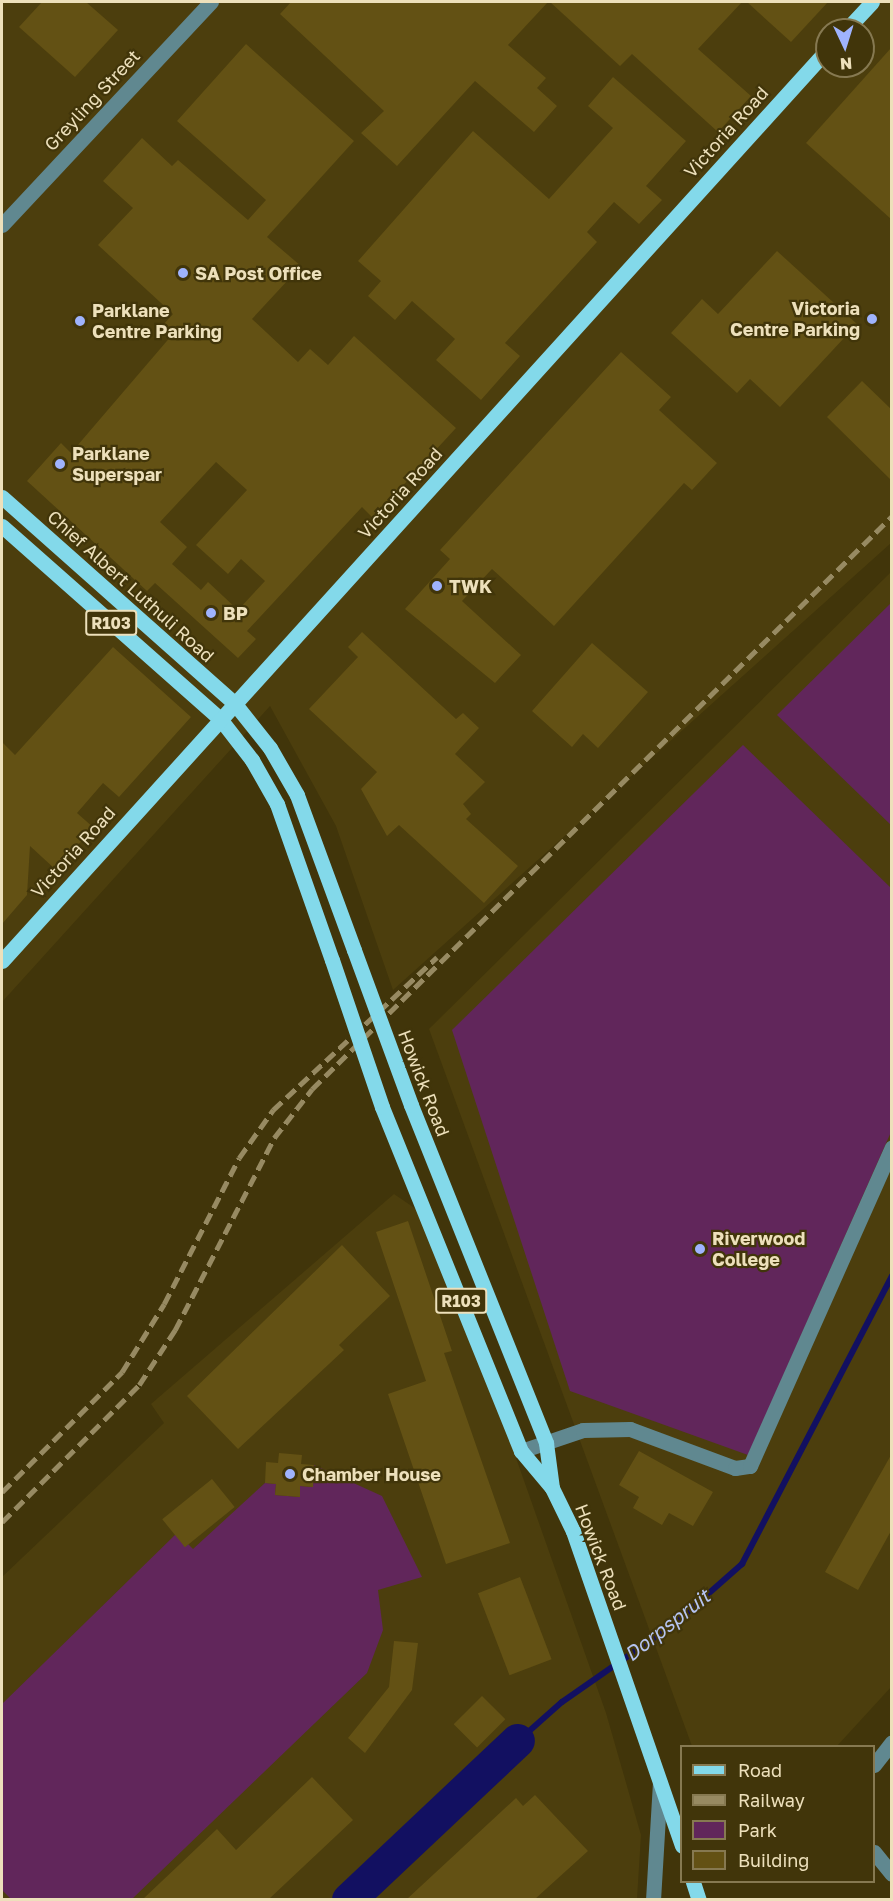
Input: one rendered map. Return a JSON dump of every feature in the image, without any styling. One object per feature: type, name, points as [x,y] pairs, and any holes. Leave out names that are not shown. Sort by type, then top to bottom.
[{"type":"main road","points":[[857,18],[872,2]]},
{"type":"main road","name":"Victoria Road","points":[[2,961],[815,63]]},
{"type":"main road","name":"Chief Albert Luthuli Road","points":[[2,497],[235,704]]},
{"type":"main road","name":"R103","points":[[2,526],[220,720]]},
{"type":"main road","name":"Howick Road","points":[[235,704],[297,795],[411,1105],[546,1443],[552,1488],[596,1593],[680,1843]]},
{"type":"main road","name":"Howick Road","points":[[220,720],[277,804],[382,1107],[521,1451],[552,1488]]},
{"type":"main road","points":[[694,1883],[699,1899]]},
{"type":"street","name":"Greyling Street","points":[[2,225],[211,2]]},
{"type":"street","points":[[521,1451],[583,1430],[630,1429],[735,1468],[750,1466],[891,1147]]},
{"type":"street","points":[[875,1762],[891,1742]]},
{"type":"street","points":[[653,1899],[660,1781]]},
{"type":"street","points":[[875,1854],[891,1874]]},
{"type":"shaded area","points":[[2,2],[891,2],[891,543],[393,990],[336,826],[270,706],[2,1002]]},
{"type":"shaded area","name":"Riverwood College","points":[[891,572],[892,1686],[838,1745],[692,1745],[429,1029]]},
{"type":"shaded area","points":[[394,1194],[432,1220],[606,1713],[641,1835],[637,1899],[2,1900],[2,1577],[164,1423],[151,1404]]},
{"type":"green space","points":[[891,603],[891,825],[777,715]]},
{"type":"green space","points":[[743,745],[891,888],[891,1132],[748,1455],[570,1391],[452,1030]]},
{"type":"green space","points":[[314,1465],[382,1496],[422,1577],[378,1590],[383,1630],[367,1673],[132,1899],[11,1899],[2,1890],[2,1704],[177,1533],[193,1549],[265,1483],[276,1484],[275,1495],[300,1497],[300,1486],[313,1487]]},
{"type":"building","points":[[42,2],[86,2],[118,30],[75,77],[19,27]]},
{"type":"building","points":[[291,2],[548,2],[508,45],[546,78],[537,88],[557,106],[534,132],[475,81],[397,166],[361,133],[384,111],[280,14]]},
{"type":"building","points":[[550,2],[742,2],[698,49],[751,96],[718,132],[632,54],[620,66]]},
{"type":"building","points":[[747,2],[828,2],[791,42]]},
{"type":"building","points":[[246,44],[354,141],[267,237],[301,266],[252,319],[298,362],[310,349],[328,365],[354,336],[456,428],[373,518],[362,507],[247,631],[256,639],[238,658],[155,583],[147,591],[27,481],[61,443],[71,453],[172,335],[162,326],[173,314],[98,245],[133,208],[103,181],[142,138],[172,166],[178,160],[248,220],[266,200],[177,121]],"holes":[[[216,462],[247,490],[196,545],[228,574],[241,559],[265,581],[238,610],[208,582],[201,590],[172,564],[187,547],[160,522]]]},
{"type":"building","points":[[891,48],[891,219],[806,143],[864,78],[875,78],[875,66]]},
{"type":"building","points":[[613,77],[686,141],[646,186],[662,200],[639,224],[614,202],[587,232],[597,242],[505,343],[520,356],[481,400],[436,360],[455,339],[412,301],[395,320],[368,296],[381,281],[358,261],[473,131],[549,199],[613,128],[588,106]]},
{"type":"building","points":[[777,251],[857,324],[780,407],[750,379],[737,393],[671,333],[702,299],[718,314]]},
{"type":"building","points":[[621,352],[671,397],[659,410],[717,463],[692,490],[684,483],[554,626],[492,569],[462,601],[521,655],[495,683],[405,609],[450,559],[440,550]]},
{"type":"building","points":[[862,381],[891,409],[891,480],[827,417]]},
{"type":"building","points":[[362,632],[456,719],[463,713],[479,728],[455,754],[485,782],[463,804],[471,814],[466,819],[518,866],[484,903],[399,825],[387,836],[361,789],[377,772],[309,709],[358,657],[348,647]]},
{"type":"building","points":[[592,643],[648,692],[598,748],[583,734],[572,747],[532,711]]},
{"type":"building","points":[[113,647],[191,717],[119,797],[103,783],[77,813],[94,828],[55,869],[30,846],[27,895],[2,924],[2,742],[15,755]]},
{"type":"building","points":[[408,1221],[452,1351],[444,1353],[510,1543],[446,1564],[388,1394],[426,1381],[376,1232]]},
{"type":"building","points":[[342,1245],[390,1296],[339,1345],[344,1350],[238,1449],[187,1396]]},
{"type":"building","points":[[639,1451],[713,1492],[693,1526],[669,1513],[662,1525],[633,1508],[639,1497],[619,1485]]},
{"type":"building","name":"Chamber House","points":[[279,1453],[302,1455],[301,1464],[314,1465],[313,1487],[300,1486],[300,1497],[275,1495],[276,1484],[265,1483],[266,1462],[278,1463]]},
{"type":"building","points":[[891,1455],[891,1531],[858,1590],[825,1572]]},
{"type":"building","points":[[212,1479],[235,1507],[185,1547],[162,1519]]},
{"type":"building","points":[[520,1577],[552,1659],[510,1675],[478,1593]]},
{"type":"building","points":[[394,1641],[418,1643],[412,1690],[365,1753],[348,1738],[389,1687]]},
{"type":"building","points":[[482,1696],[505,1719],[477,1748],[454,1724]]},
{"type":"building","points":[[312,1777],[353,1820],[269,1899],[143,1899],[217,1829],[236,1850]]},
{"type":"building","points":[[535,1795],[588,1851],[535,1899],[407,1899],[516,1798],[523,1806]]},
{"type":"waterway","name":"Dorpspruit","points":[[518,1741],[562,1702],[674,1624],[742,1564],[892,1276]]},
{"type":"waterway","name":"Dorpspruit","points":[[349,1900],[518,1741]]},
{"type":"railway","points":[[2,1522],[139,1385],[175,1330],[274,1138],[312,1089],[892,516]]},
{"type":"railway","points":[[2,1492],[122,1372],[164,1304],[239,1158],[273,1110],[437,957]]},
{"type":"place","name":"SA Post Office","points":[[183,273]]},
{"type":"place","name":"Victoria Centre Parking","points":[[872,319]]},
{"type":"place","name":"Parklane Centre Parking","points":[[80,321]]},
{"type":"place","name":"Parklane Superspar","points":[[60,464]]},
{"type":"place","name":"TWK","points":[[437,586]]},
{"type":"place","name":"BP","points":[[211,613]]},
{"type":"place","name":"Riverwood College","points":[[700,1249]]},
{"type":"place","name":"Chamber House","points":[[290,1474]]}]
